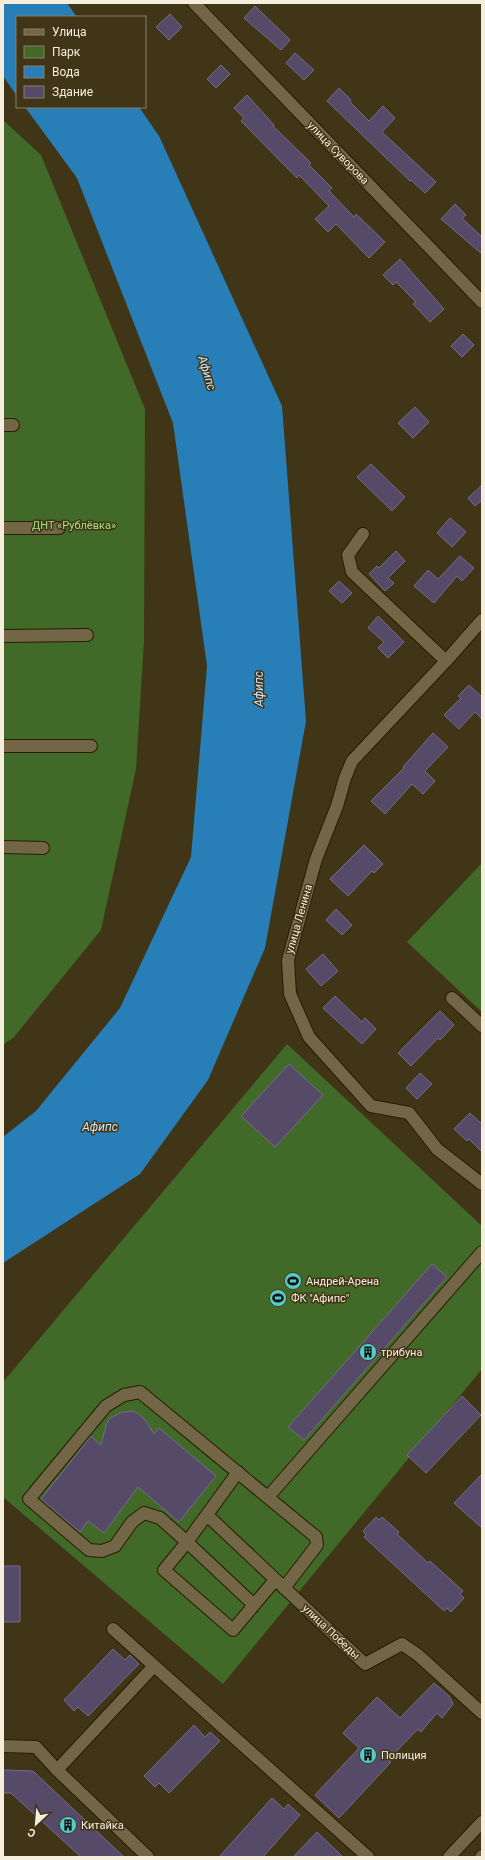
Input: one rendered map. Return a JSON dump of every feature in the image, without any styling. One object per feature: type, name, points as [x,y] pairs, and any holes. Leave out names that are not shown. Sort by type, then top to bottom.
[{"type":"street","name":"улица Суворова","points":[[194,3],[482,302]]},
{"type":"street","points":[[3,528],[59,528]]},
{"type":"street","points":[[363,534],[348,555],[352,572],[446,661]]},
{"type":"street","name":"улица Ленина","points":[[482,620],[446,661],[352,761],[316,858],[288,960],[290,994],[308,1038],[371,1106],[409,1113],[437,1149],[482,1184]]},
{"type":"street","points":[[3,636],[87,636]]},
{"type":"street","points":[[3,746],[91,746]]},
{"type":"street","points":[[3,847],[43,848]]},
{"type":"street","points":[[452,998],[482,1026]]},
{"type":"street","points":[[268,1497],[482,1252]]},
{"type":"street","points":[[254,1605],[160,1518],[144,1513],[132,1522],[115,1546],[102,1551],[88,1550],[29,1499],[106,1406],[124,1395],[140,1392],[316,1537],[317,1545],[284,1588]]},
{"type":"street","points":[[238,1472],[187,1542],[164,1570],[233,1630],[275,1580]]},
{"type":"street","name":"улица Победы","points":[[206,1515],[365,1664],[402,1644],[418,1655],[482,1713]]},
{"type":"street","points":[[113,1629],[368,1857]]},
{"type":"street","points":[[57,1770],[154,1666]]},
{"type":"street","points":[[3,1746],[36,1747],[57,1770],[148,1857]]},
{"type":"street","points":[[449,1857],[482,1822]]},
{"type":"green space","name":"ДНТ «Рублёвка»","points":[[3,120],[41,155],[145,409],[144,641],[136,769],[101,930],[14,1037],[3,1045]]},
{"type":"green space","points":[[482,863],[482,1012],[407,942]]},
{"type":"green space","name":"ФК \"Афипс\"","points":[[287,1044],[482,1226],[482,1369],[223,1684],[3,1497],[3,1382]]},
{"type":"water","points":[[3,3],[67,3],[76,16],[16,16],[16,95],[3,76]]},
{"type":"water","name":"Афипс","points":[[26,108],[140,108],[159,136],[282,406],[306,721],[265,948],[208,1080],[140,1174],[3,1263],[3,1137],[36,1111],[120,1008],[191,857],[207,666],[173,423],[77,178]]},
{"type":"building","points":[[255,6],[290,40],[281,50],[244,18]]},
{"type":"building","points":[[170,14],[182,27],[169,40],[156,27]]},
{"type":"building","points":[[295,53],[314,70],[304,80],[286,63]]},
{"type":"building","points":[[221,65],[230,74],[216,88],[207,79]]},
{"type":"building","points":[[339,88],[351,100],[350,102],[369,121],[383,106],[395,118],[382,132],[436,182],[425,193],[411,180],[410,181],[327,101]]},
{"type":"building","points":[[247,95],[274,125],[273,126],[311,163],[309,165],[332,188],[329,191],[354,217],[356,214],[385,242],[369,258],[336,224],[328,232],[315,219],[329,206],[299,175],[297,178],[241,121],[244,118],[234,108]]},
{"type":"building","points":[[455,204],[466,215],[462,218],[482,237],[482,254],[441,219]]},
{"type":"building","points":[[400,259],[444,309],[430,322],[413,304],[416,302],[396,282],[393,285],[383,275]]},
{"type":"building","points":[[463,334],[474,345],[462,357],[451,346]]},
{"type":"building","points":[[415,407],[429,422],[413,438],[398,423]]},
{"type":"building","points":[[371,464],[405,497],[392,511],[357,477]]},
{"type":"building","points":[[482,485],[482,500],[475,506],[468,498]]},
{"type":"building","points":[[450,518],[466,532],[452,547],[437,533]]},
{"type":"building","points":[[396,551],[405,561],[388,578],[394,583],[385,591],[369,574],[377,566],[379,568]]},
{"type":"building","points":[[460,556],[474,568],[462,581],[457,576],[434,603],[414,586],[428,570],[438,579]]},
{"type":"building","points":[[339,581],[352,593],[342,603],[329,591]]},
{"type":"building","points":[[378,616],[404,642],[388,658],[378,648],[384,642],[368,628]]},
{"type":"building","points":[[469,685],[482,697],[482,719],[475,712],[459,729],[444,715],[461,698],[458,696]]},
{"type":"building","points":[[433,733],[448,747],[425,771],[435,781],[423,794],[412,784],[385,814],[371,801],[404,768],[403,767]]},
{"type":"building","points":[[364,845],[383,864],[374,873],[372,871],[348,896],[330,879]]},
{"type":"building","points":[[336,909],[352,925],[342,935],[326,920]]},
{"type":"building","points":[[323,954],[338,971],[321,986],[306,969]]},
{"type":"building","points":[[335,996],[362,1022],[365,1018],[376,1029],[362,1044],[323,1008]]},
{"type":"building","points":[[440,1011],[454,1025],[440,1040],[438,1038],[411,1066],[398,1053]]},
{"type":"building","points":[[289,1064],[323,1095],[275,1147],[241,1116]]},
{"type":"building","points":[[420,1073],[432,1084],[417,1099],[406,1088]]},
{"type":"building","points":[[470,1113],[482,1124],[482,1152],[469,1139],[467,1141],[454,1129]]},
{"type":"building","name":"трибуна","points":[[432,1264],[447,1277],[304,1440],[288,1427]]},
{"type":"building","points":[[462,1396],[481,1415],[426,1473],[407,1455]]},
{"type":"building","points":[[131,1411],[138,1413],[146,1421],[154,1434],[159,1428],[216,1476],[179,1522],[138,1487],[104,1533],[88,1521],[80,1532],[41,1499],[91,1436],[101,1445],[106,1425],[110,1418],[120,1413]]},
{"type":"building","points":[[482,1474],[482,1528],[454,1503]]},
{"type":"building","points":[[376,1517],[379,1520],[382,1517],[399,1532],[397,1534],[428,1563],[430,1561],[463,1591],[460,1594],[464,1598],[451,1612],[447,1608],[444,1611],[364,1537],[366,1535],[363,1531]]},
{"type":"building","points":[[3,1566],[20,1566],[20,1622],[3,1622]]},
{"type":"building","points":[[113,1649],[125,1660],[130,1655],[139,1664],[88,1716],[78,1707],[74,1711],[64,1700]]},
{"type":"building","name":"Полиция","points":[[434,1683],[449,1696],[453,1704],[442,1718],[437,1713],[421,1732],[418,1729],[388,1760],[391,1762],[339,1818],[315,1795],[359,1748],[343,1733],[377,1697],[400,1718]]},
{"type":"building","points":[[194,1725],[205,1737],[210,1732],[220,1741],[169,1793],[159,1783],[155,1787],[144,1776]]},
{"type":"building","name":"Китайка","points":[[3,1770],[33,1771],[124,1857],[81,1857],[11,1793],[3,1793]]},
{"type":"building","points":[[272,1798],[284,1809],[288,1804],[300,1815],[263,1857],[219,1857]]},
{"type":"building","points":[[317,1832],[343,1857],[293,1857]]},
{"type":"place","name":"Андрей-Арена","points":[[293,1281]]},
{"type":"place","name":"ФК \"Афипс\"","points":[[278,1298]]},
{"type":"place","name":"трибуна","points":[[368,1352]]},
{"type":"place","name":"Полиция","points":[[368,1755]]},
{"type":"place","name":"Китайка","points":[[68,1825]]}]
